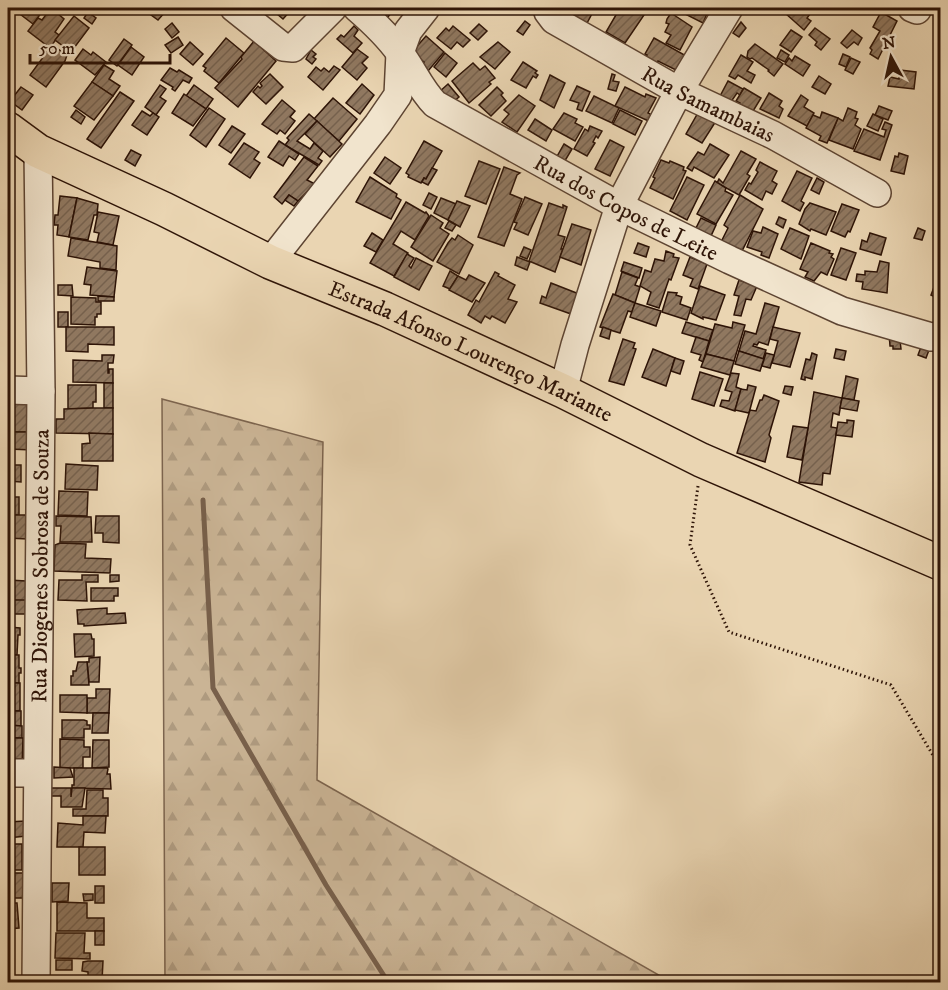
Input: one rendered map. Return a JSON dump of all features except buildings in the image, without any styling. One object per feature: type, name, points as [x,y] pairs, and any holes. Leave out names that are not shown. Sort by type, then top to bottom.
[{"type":"main road","name":"Estrada Afonso Lourenço Mariante","points":[[8,129],[38,151],[270,262],[385,309],[563,391],[701,460],[940,563]]},
{"type":"street","points":[[234,8],[283,47],[293,48],[333,8]]},
{"type":"street","name":"Rua dos Copos de Leite","points":[[357,8],[374,23],[400,53],[424,93],[435,104],[619,206],[730,260],[842,311],[932,337],[940,336]]},
{"type":"street","points":[[270,262],[398,95],[400,53],[408,31],[426,8]]},
{"type":"street","name":"Rua Samambaias","points":[[547,8],[554,20],[679,91],[773,135],[876,193]]},
{"type":"street","points":[[563,391],[575,345],[619,206],[679,91],[729,8]]},
{"type":"street","name":"Rua Diogenes Sobrosa de Souza","points":[[36,982],[41,391],[38,151]]},
{"type":"street","points":[[8,390],[41,391]]},
{"type":"street","points":[[8,773],[37,773]]},
{"type":"path","points":[[701,460],[690,545],[729,632],[891,685],[940,767]]},
{"type":"green space","points":[[162,399],[323,442],[317,780],[671,982],[165,982]]},
{"type":"waterway","points":[[203,500],[213,688],[326,885],[388,982]]}]
